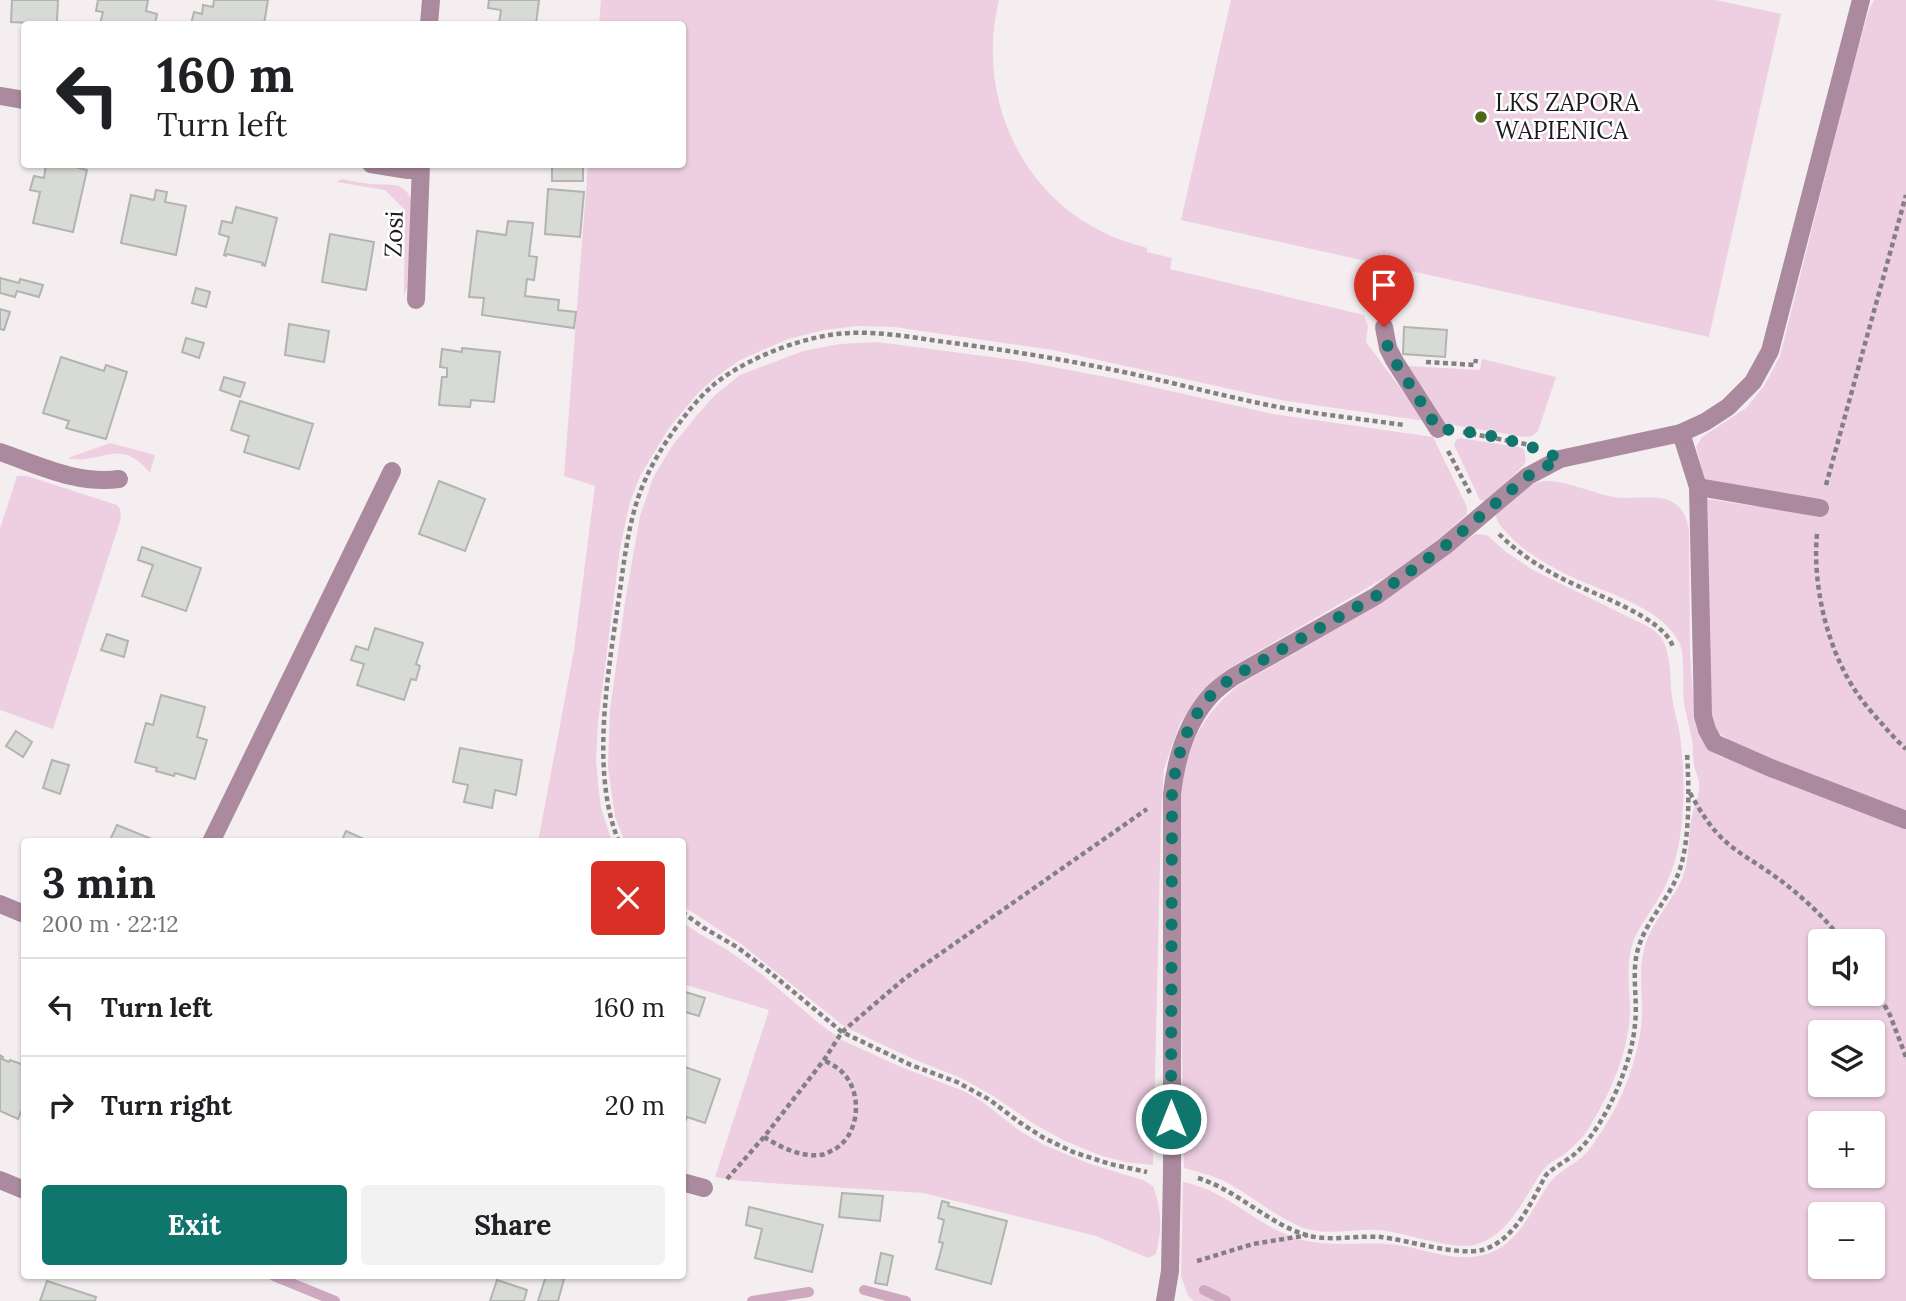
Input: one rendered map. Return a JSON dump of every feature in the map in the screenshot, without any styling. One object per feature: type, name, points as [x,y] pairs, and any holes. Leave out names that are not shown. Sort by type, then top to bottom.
[{"type":"street","points":[[429,21],[431,0]]},
{"type":"street","points":[[1165,1301],[1170,1271],[1172,1173],[1172,794],[1175,767],[1195,718],[1212,694],[1233,677],[1255,662],[1376,596],[1445,546],[1528,476],[1560,459],[1681,433],[1728,407],[1754,382],[1770,351],[1861,0]]},
{"type":"street","points":[[0,96],[21,100]]},
{"type":"street","name":"Zosi","points":[[416,300],[421,168]]},
{"type":"street","points":[[1384,327],[1388,348],[1394,360],[1438,429]]},
{"type":"street","points":[[1681,433],[1698,487],[1703,716],[1714,743],[1906,820]]},
{"type":"street","points":[[0,452],[92,481],[119,479]]},
{"type":"street","points":[[213,838],[393,471]]},
{"type":"street","points":[[1698,487],[1820,508]]},
{"type":"street","points":[[0,904],[21,913]]},
{"type":"street","points":[[0,1180],[21,1189]]},
{"type":"street","points":[[686,1183],[704,1188]]},
{"type":"path","points":[[1906,195],[1820,508],[1816,538],[1821,605],[1836,651],[1858,694],[1906,749]]},
{"type":"path","points":[[1394,360],[1475,365],[1476,359]]},
{"type":"path","points":[[1438,429],[1525,443],[1560,459]]},
{"type":"path","points":[[1689,792],[1717,833],[1738,853],[1797,893],[1832,929]]},
{"type":"path","points":[[728,1178],[764,1137],[824,1060],[842,1032],[904,979],[1142,811],[1172,794]]},
{"type":"path","points":[[686,915],[756,961],[842,1032],[911,1065],[957,1082],[990,1100],[1044,1138],[1073,1152],[1139,1171],[1172,1173]]},
{"type":"path","points":[[1885,1006],[1906,1057]]},
{"type":"path","points":[[764,1137],[776,1145],[798,1153],[823,1156],[840,1146],[853,1129],[856,1111],[854,1092],[844,1072],[824,1060]]},
{"type":"path","points":[[1170,1271],[1209,1256],[1253,1244],[1308,1235]]},
{"type":"shaded area","points":[[601,0],[999,0],[994,34],[994,67],[999,100],[1009,132],[1024,161],[1044,188],[1068,210],[1097,229],[1147,248],[1147,252],[1172,258],[1170,269],[1364,315],[1368,326],[1366,342],[1425,421],[1280,400],[1053,350],[894,327],[858,326],[824,330],[788,339],[740,360],[698,393],[669,428],[640,476],[630,502],[620,548],[598,723],[596,759],[601,808],[611,838],[539,838],[574,650],[595,486],[564,476],[588,168],[686,168],[686,21],[599,21]]},
{"type":"shaded area","name":"LKS ZAPORA WAPIENICA","points":[[1231,0],[1716,0],[1781,14],[1709,337],[1181,220]]},
{"type":"shaded area","points":[[1874,0],[1906,0],[1906,1301],[1194,1301],[1188,1296],[1181,1276],[1183,1182],[1214,1192],[1265,1224],[1306,1241],[1390,1244],[1453,1257],[1473,1257],[1495,1251],[1514,1236],[1552,1180],[1586,1153],[1614,1111],[1633,1065],[1640,1033],[1641,967],[1644,950],[1651,931],[1682,879],[1687,862],[1691,820],[1699,791],[1684,703],[1681,648],[1670,630],[1645,610],[1562,572],[1529,553],[1503,528],[1496,515],[1527,488],[1547,481],[1614,497],[1662,498],[1680,508],[1689,529],[1693,692],[1708,748],[1723,758],[1727,738],[1716,730],[1711,707],[1707,499],[1753,506],[1756,488],[1705,480],[1696,447],[1702,437],[1746,408],[1764,386],[1780,356],[1855,57]]},
{"type":"shaded area","points":[[342,179],[395,185],[409,195],[412,202],[407,287],[404,296],[405,210],[385,190],[336,182]]},
{"type":"shaded area","points":[[877,342],[1021,361],[1117,379],[1273,414],[1433,437],[1467,507],[1467,514],[1440,538],[1391,574],[1226,670],[1204,690],[1180,723],[1164,769],[1153,1165],[1125,1162],[1099,1155],[1065,1141],[961,1078],[845,1027],[741,944],[686,908],[686,838],[623,838],[615,817],[608,767],[610,710],[640,516],[653,478],[672,446],[697,415],[715,395],[740,375],[803,351],[840,344]]},
{"type":"shaded area","points":[[1482,359],[1556,377],[1538,431],[1532,436],[1441,423],[1408,366],[1480,370]]},
{"type":"shaded area","points":[[1459,438],[1519,447],[1524,449],[1526,460],[1490,499],[1480,500],[1454,445]]},
{"type":"shaded area","points":[[110,443],[155,455],[150,473],[139,462],[119,454],[68,458]]},
{"type":"shaded area","points":[[17,476],[27,476],[117,505],[120,509],[121,518],[53,729],[0,710],[0,529]]},
{"type":"shaded area","points":[[1475,534],[1487,535],[1533,570],[1647,626],[1662,639],[1668,658],[1682,758],[1683,802],[1678,847],[1666,885],[1639,929],[1631,949],[1630,1013],[1626,1044],[1610,1089],[1587,1131],[1565,1154],[1543,1170],[1505,1226],[1486,1241],[1465,1246],[1380,1230],[1311,1230],[1281,1217],[1224,1181],[1184,1168],[1178,828],[1185,766],[1209,716],[1239,685],[1380,604]]},
{"type":"shaded area","points":[[686,925],[760,973],[842,1040],[966,1092],[1044,1145],[1153,1186],[1160,1220],[1156,1254],[1148,1258],[1096,1236],[923,1193],[715,1177],[769,1010],[686,985]]},
{"type":"building","points":[[12,0],[58,0],[57,21],[11,22]]},
{"type":"building","points":[[98,0],[148,0],[146,11],[157,14],[156,21],[101,21],[103,12],[96,11]]},
{"type":"building","points":[[214,0],[268,0],[264,21],[192,21],[194,12],[202,14],[203,5],[213,7]]},
{"type":"building","points":[[489,0],[539,0],[536,21],[499,21],[501,10],[488,8]]},
{"type":"building","points":[[45,168],[87,170],[73,232],[33,223],[40,192],[30,190],[34,176],[44,178]]},
{"type":"building","points":[[552,168],[583,168],[583,181],[552,181]]},
{"type":"building","points":[[548,189],[584,192],[580,237],[545,234]]},
{"type":"building","points":[[156,190],[167,192],[165,202],[186,206],[176,255],[121,243],[131,195],[154,200]]},
{"type":"building","points":[[236,207],[277,218],[265,266],[263,263],[224,255],[229,237],[219,234],[222,221],[232,223]]},
{"type":"building","points":[[508,221],[533,223],[529,256],[537,257],[534,280],[527,279],[525,296],[559,300],[558,310],[576,312],[574,328],[482,315],[484,298],[469,297],[477,231],[506,235]]},
{"type":"building","points":[[330,234],[374,242],[366,290],[322,282]]},
{"type":"building","points":[[0,278],[19,283],[20,279],[43,285],[39,297],[17,291],[15,297],[0,293]]},
{"type":"building","points":[[196,288],[210,292],[206,307],[192,303]]},
{"type":"building","points":[[0,309],[10,312],[4,330],[0,329]]},
{"type":"building","points":[[289,324],[329,331],[324,362],[285,355]]},
{"type":"building","points":[[1404,327],[1447,330],[1445,357],[1403,354]]},
{"type":"building","points":[[186,338],[204,343],[199,358],[182,352]]},
{"type":"building","points":[[462,348],[500,352],[494,402],[471,400],[470,407],[439,405],[442,377],[447,377],[447,368],[440,367],[442,349],[462,352]]},
{"type":"building","points":[[61,357],[104,371],[106,365],[127,372],[106,439],[66,428],[69,421],[43,413]]},
{"type":"building","points":[[224,377],[245,383],[240,397],[220,390]]},
{"type":"building","points":[[240,401],[313,424],[299,469],[244,452],[249,436],[231,430]]},
{"type":"building","points":[[439,481],[485,499],[465,551],[419,534]]},
{"type":"building","points":[[142,547],[201,568],[186,611],[142,596],[153,565],[138,560]]},
{"type":"building","points":[[375,628],[423,643],[416,664],[420,666],[416,680],[411,679],[404,700],[357,685],[364,664],[351,660],[356,646],[368,650]]},
{"type":"building","points":[[107,634],[128,641],[124,657],[101,650]]},
{"type":"building","points":[[161,695],[205,707],[197,737],[207,740],[195,779],[156,771],[157,768],[135,762],[146,723],[153,725]]},
{"type":"building","points":[[16,731],[32,742],[23,757],[6,746]]},
{"type":"building","points":[[460,748],[522,760],[516,795],[495,790],[492,808],[464,802],[468,785],[453,782]]},
{"type":"building","points":[[52,760],[69,765],[60,794],[43,788]]},
{"type":"building","points":[[117,825],[149,838],[111,838]]},
{"type":"building","points":[[346,831],[362,838],[343,838]]},
{"type":"building","points":[[686,992],[705,998],[699,1016],[686,1012]]},
{"type":"building","points":[[0,1055],[9,1062],[10,1060],[21,1064],[21,1112],[18,1119],[0,1111]]},
{"type":"building","points":[[686,1067],[720,1079],[705,1123],[687,1117],[686,1120]]},
{"type":"building","points":[[842,1193],[883,1196],[880,1221],[839,1217]]},
{"type":"building","points":[[942,1201],[949,1203],[948,1206],[1007,1221],[991,1284],[936,1269],[943,1243],[939,1242],[944,1220],[938,1218]]},
{"type":"building","points":[[749,1207],[823,1225],[812,1272],[755,1258],[762,1229],[746,1225]]},
{"type":"building","points":[[881,1253],[893,1256],[887,1285],[875,1283]]},
{"type":"building","points":[[545,1279],[564,1279],[558,1301],[538,1301]]},
{"type":"building","points":[[497,1280],[527,1290],[524,1301],[490,1301]]},
{"type":"building","points":[[47,1281],[96,1297],[95,1301],[40,1301]]},
{"type":"waterway","points":[[281,1279],[335,1301]]},
{"type":"waterway","points":[[864,1290],[906,1301]]},
{"type":"waterway","points":[[1204,1290],[1226,1301]]},
{"type":"waterway","points":[[752,1301],[809,1292]]},
{"type":"place","name":"LKS ZAPORA WAPIENICA","points":[[1481,117]]},
{"type":"route","points":[[1171,1119],[1172,794],[1175,767],[1195,718],[1212,694],[1233,677],[1255,662],[1376,596],[1445,546],[1528,476],[1560,459],[1525,443],[1438,429],[1394,360],[1388,348],[1384,327]]}]
